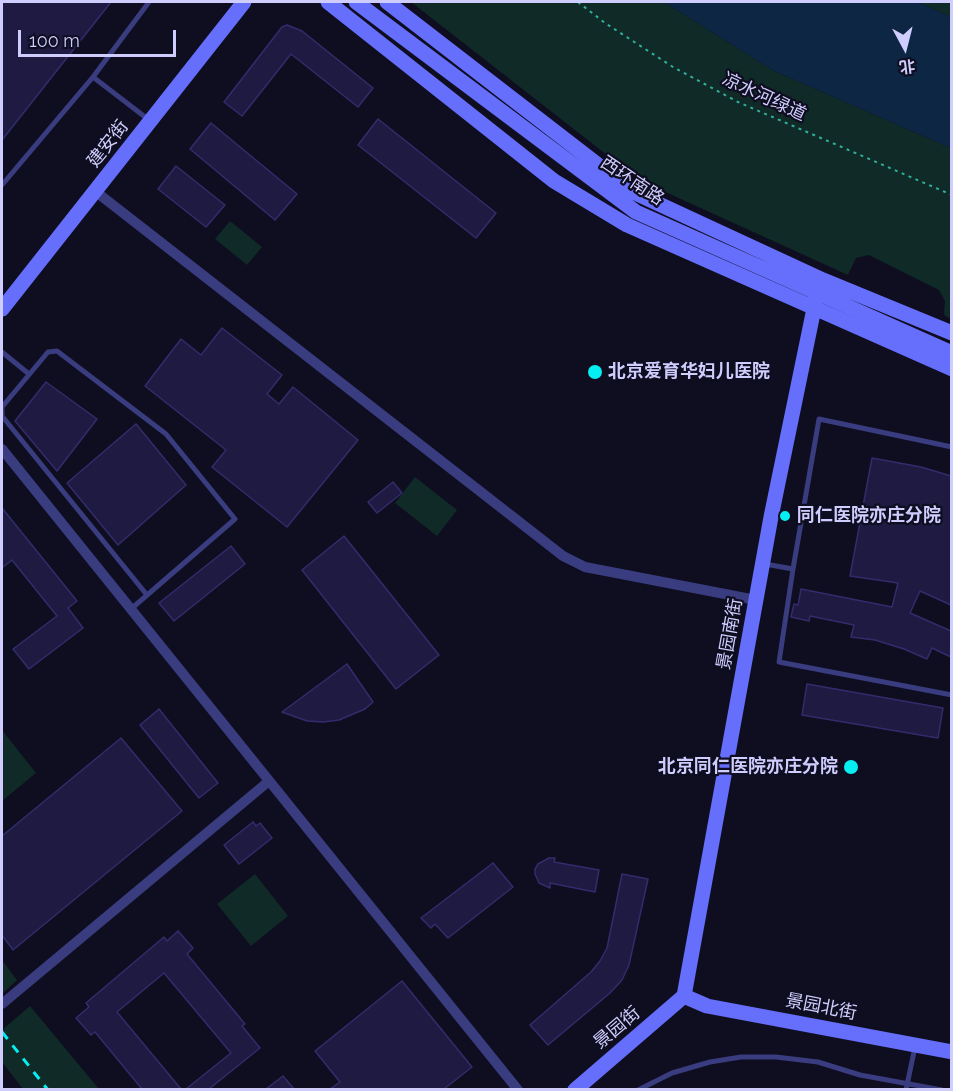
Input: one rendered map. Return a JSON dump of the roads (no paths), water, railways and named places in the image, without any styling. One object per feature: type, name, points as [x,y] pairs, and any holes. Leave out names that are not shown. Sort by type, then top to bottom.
[{"type":"street","name":"建安街","points":[[2,309],[244,2]]},
{"type":"street","points":[[327,2],[555,181],[627,225],[818,294],[951,369]]},
{"type":"street","name":"西环南路","points":[[356,2],[636,212],[951,353]]},
{"type":"street","name":"西环南路","points":[[387,2],[633,192],[818,294],[951,333]]},
{"type":"street","points":[[95,191],[562,556],[585,567],[756,600]]},
{"type":"street","name":"景园南街","points":[[684,996],[756,600],[818,294]]},
{"type":"street","points":[[2,449],[518,1089]]},
{"type":"street","points":[[2,1004],[270,781]]},
{"type":"street","name":"景园北街","points":[[684,996],[706,1006],[951,1052]]},
{"type":"street","name":"景园街","points":[[575,1089],[684,996]]},
{"type":"lane","points":[[2,185],[93,77],[149,2]]},
{"type":"lane","points":[[93,77],[150,121]]},
{"type":"lane","points":[[131,609],[236,519],[166,434],[57,351],[48,352],[2,408],[2,416],[147,595]]},
{"type":"lane","points":[[2,352],[29,374]]},
{"type":"lane","points":[[951,446],[819,419],[778,662],[951,695]]},
{"type":"lane","points":[[763,564],[793,569]]},
{"type":"lane","points":[[907,1086],[916,1045]]},
{"type":"lane","points":[[638,1089],[672,1073],[710,1062],[741,1057],[776,1057],[818,1062],[907,1086],[942,1089]]},
{"type":"water","points":[[664,2],[918,2],[951,17],[951,148],[774,71]]},
{"type":"railway","points":[[2,1032],[48,1090]]},
{"type":"place","name":"北京爱育华妇儿医院","points":[[595,372]]},
{"type":"place","name":"同仁医院亦庄分院","points":[[785,516]]},
{"type":"place","name":"北京同仁医院亦庄分院","points":[[851,767]]}]
